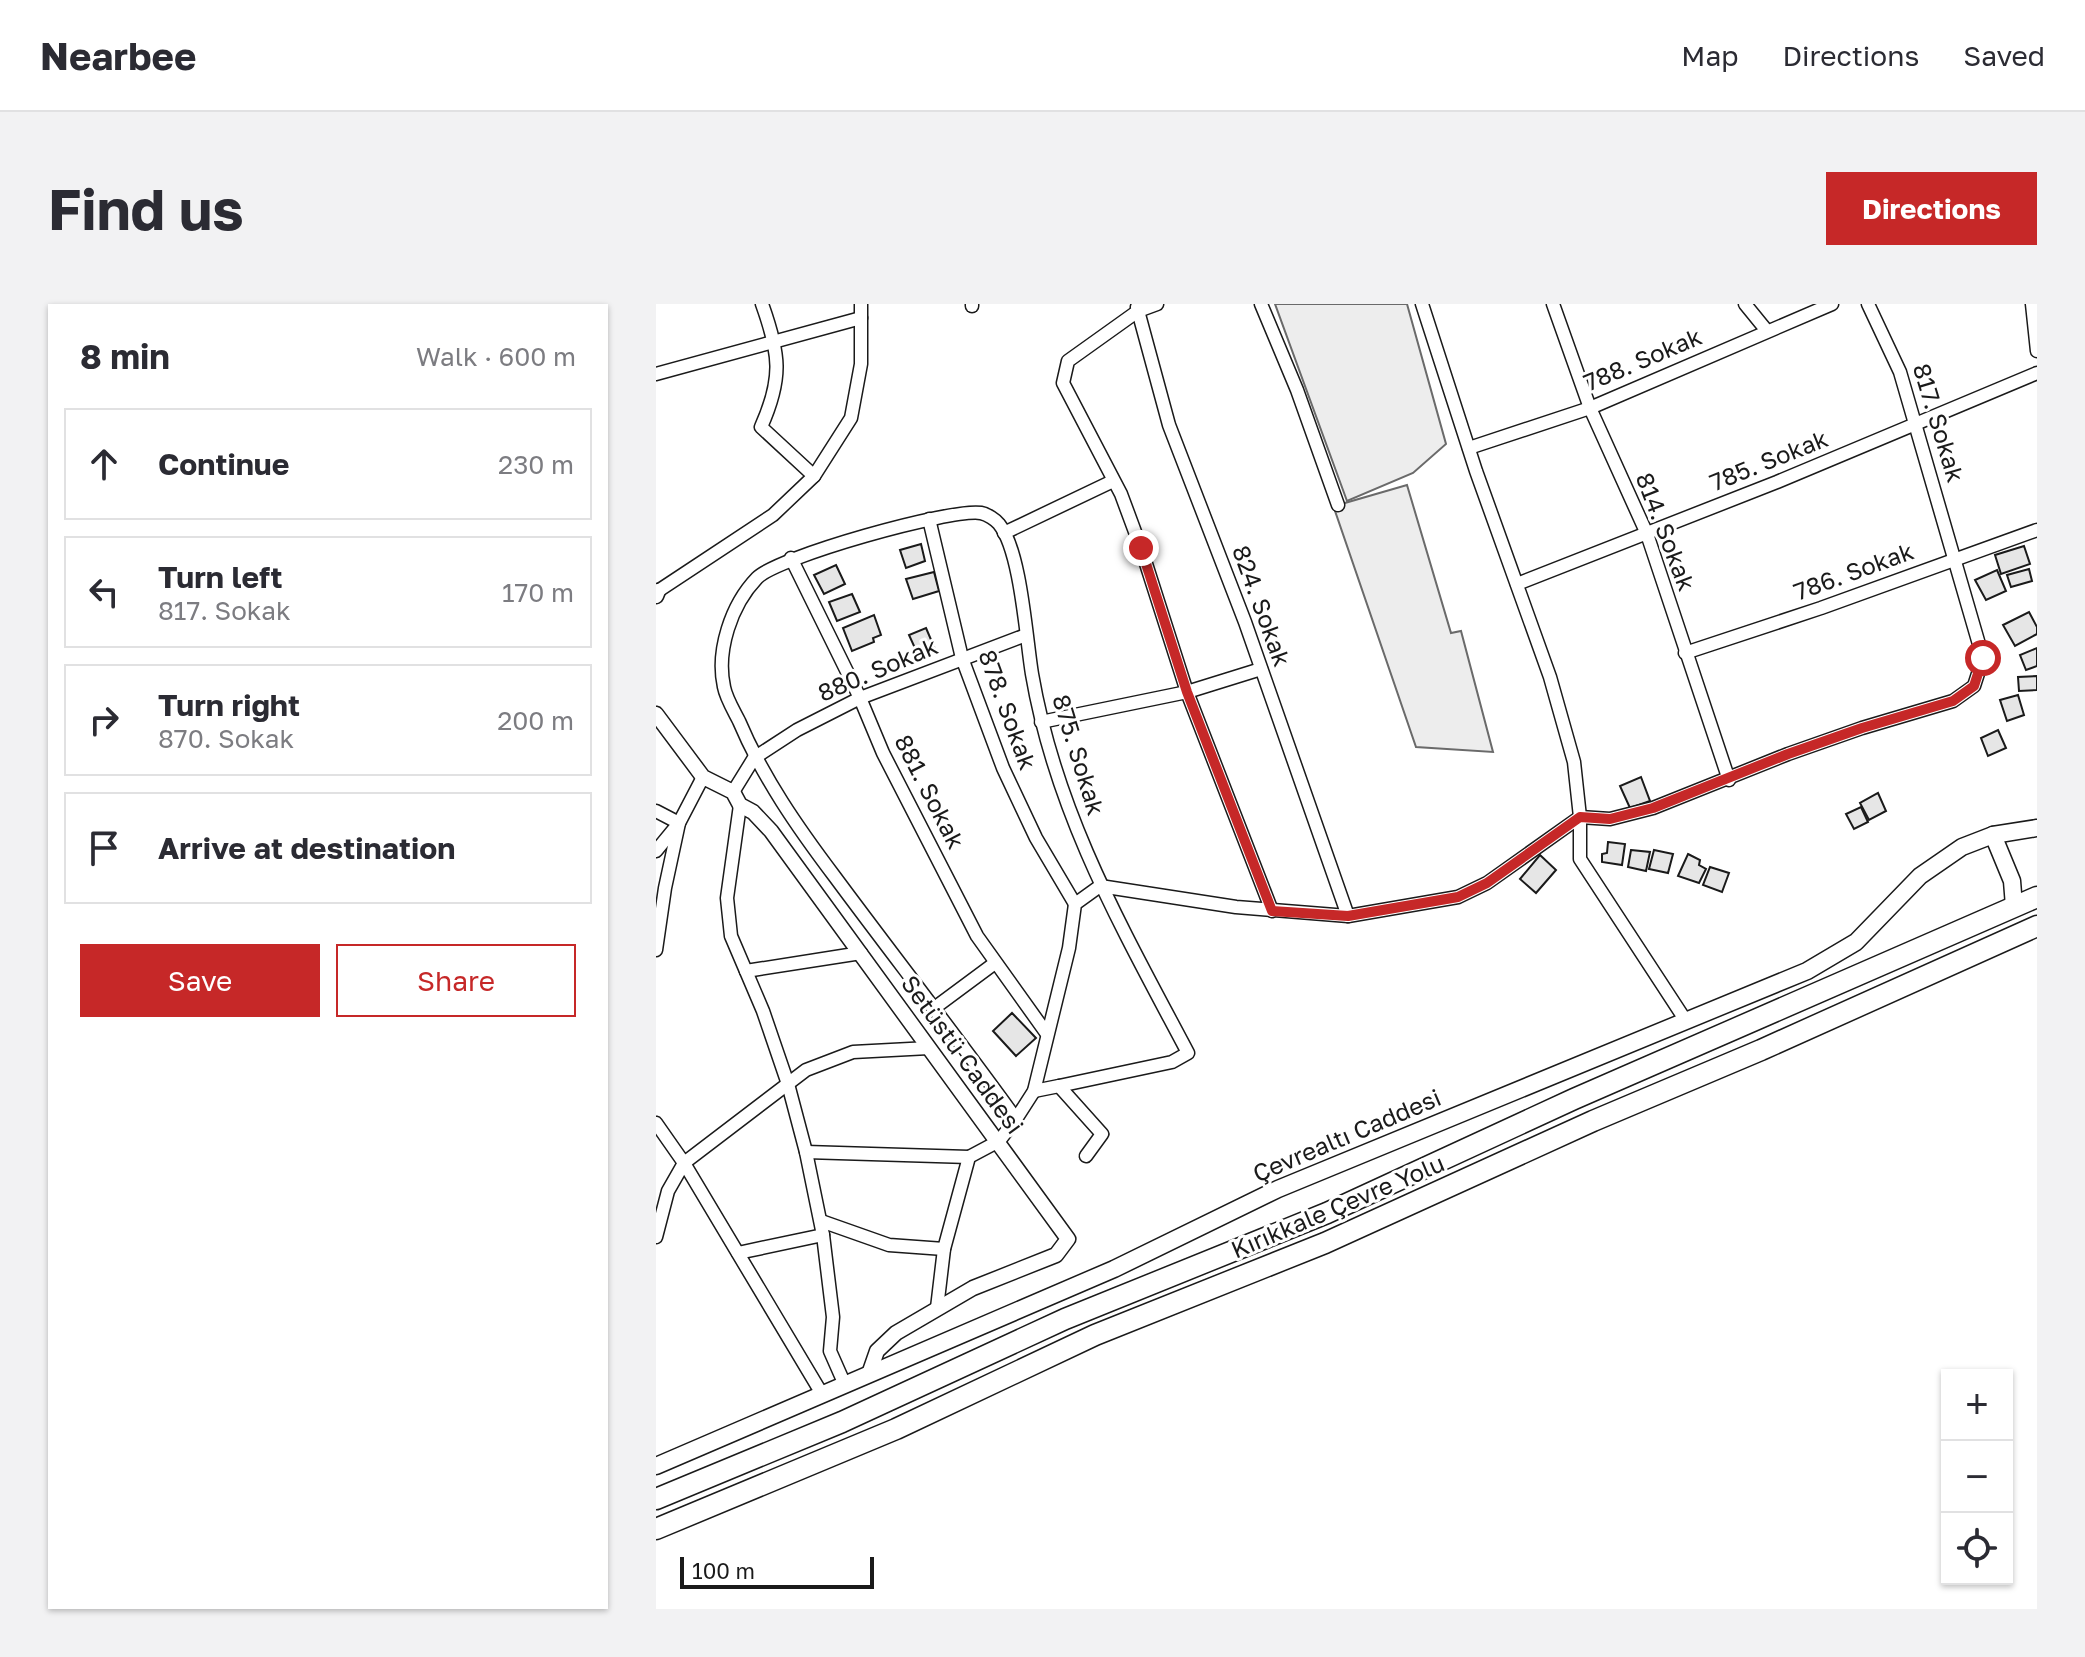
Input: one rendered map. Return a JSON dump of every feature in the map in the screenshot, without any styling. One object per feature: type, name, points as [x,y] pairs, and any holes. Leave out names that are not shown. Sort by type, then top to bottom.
[{"type":"highway","name":"Kırıkkale Çevre Yolu","points":[[656,1499],[842,1422],[1065,1319],[1327,1213],[1574,1099],[2037,897]]},
{"type":"highway","name":"Kırıkkale Çevre Yolu","points":[[656,1529],[896,1429],[1095,1335],[1325,1243],[1593,1121],[1761,1050],[2037,926]]},
{"type":"main road","name":"Çevrealtı Caddesi","points":[[656,1466],[1114,1269],[1278,1189],[1807,971],[1856,942],[1920,876],[1962,847],[1993,835],[2037,828]]},
{"type":"main road","points":[[1993,835],[2012,881],[2014,906]]},
{"type":"street","points":[[762,304],[775,340],[777,370],[773,400],[761,427],[814,476]]},
{"type":"street","points":[[657,594],[773,515],[814,476],[851,418],[861,364],[861,304]]},
{"type":"street","points":[[1157,304],[1137,308],[1068,361],[1063,383],[1113,481],[1141,548],[1187,692],[1272,911]]},
{"type":"street","points":[[1261,304],[1297,390],[1338,505]]},
{"type":"street","points":[[1422,304],[1550,677],[1574,762],[1580,817],[1580,859],[1686,1021]]},
{"type":"street","name":"814. Sokak","points":[[1553,304],[1590,408],[1647,534],[1729,780]]},
{"type":"street","points":[[1745,304],[1767,331]]},
{"type":"street","name":"788. Sokak","points":[[1469,448],[1590,408],[1832,304]]},
{"type":"street","name":"817. Sokak","points":[[1580,817],[1610,819],[1653,808],[1788,754],[1953,701],[1974,686],[1983,658],[1900,372],[1868,304]]},
{"type":"street","points":[[2032,304],[2037,351]]},
{"type":"street","name":"824. Sokak","points":[[1137,308],[1169,425],[1261,669],[1348,916]]},
{"type":"street","points":[[656,374],[861,318]]},
{"type":"street","name":"785. Sokak","points":[[1517,584],[1647,534],[2037,373]]},
{"type":"street","points":[[1016,1119],[805,836],[754,758],[724,687],[724,638],[737,607],[758,577],[791,558],[929,519],[981,513],[997,521],[1004,533],[1113,481]]},
{"type":"street","name":"878. Sokak","points":[[929,519],[962,658],[1003,768],[1036,838],[1075,904]]},
{"type":"street","name":"786. Sokak","points":[[1685,653],[2037,530]]},
{"type":"street","name":"875. Sokak","points":[[1004,533],[1019,577],[1041,722],[1062,790],[1100,886],[1188,1053],[1172,1062],[1059,1086]]},
{"type":"street","name":"881. Sokak","points":[[791,558],[891,767],[977,936],[1047,1034]]},
{"type":"street","name":"880. Sokak","points":[[754,758],[797,730],[860,698],[1026,635]]},
{"type":"street","points":[[1041,722],[1187,692],[1261,669]]},
{"type":"street","name":"Setüstü Caddesi","points":[[656,714],[703,777],[736,798],[771,831],[1068,1239],[1056,1255],[997,1277],[896,1333],[877,1351],[869,1374]]},
{"type":"street","points":[[754,758],[736,798],[727,898],[731,936],[788,1084],[806,1152],[821,1221],[833,1317],[830,1351],[845,1385]]},
{"type":"street","points":[[656,851],[679,823],[703,777]]},
{"type":"street","points":[[656,811],[679,823]]},
{"type":"street","points":[[806,1152],[969,1157],[999,1141],[1034,1091],[1069,948],[1075,904],[1100,886],[1272,911],[1348,916],[1458,897],[1487,883],[1580,817]]},
{"type":"street","points":[[656,950],[679,823]]},
{"type":"street","points":[[746,971],[861,953]]},
{"type":"street","points":[[933,1009],[995,963]]},
{"type":"street","points":[[656,1237],[668,1191],[684,1163],[806,1070],[853,1052],[929,1048]]},
{"type":"street","points":[[1034,1091],[1059,1086],[1102,1134],[1086,1156]]},
{"type":"street","points":[[656,1123],[684,1163],[822,1394]]},
{"type":"street","points":[[937,1308],[944,1249],[969,1157]]},
{"type":"street","points":[[821,1221],[889,1245],[944,1249]]},
{"type":"street","points":[[738,1253],[823,1235]]},
{"type":"shaded area","points":[[1275,304],[1407,304],[1446,444],[1413,473],[1347,501]]},
{"type":"shaded area","points":[[1407,485],[1451,633],[1461,631],[1493,752],[1416,747],[1334,508]]},
{"type":"building","points":[[921,544],[925,561],[906,568],[900,550]]},
{"type":"building","points":[[2024,546],[2030,564],[2001,574],[1995,555]]},
{"type":"building","points":[[836,565],[845,584],[824,594],[814,575]]},
{"type":"building","points":[[2029,569],[2032,581],[2011,587],[2007,575]]},
{"type":"building","points":[[1997,570],[2006,591],[1986,600],[1975,580]]},
{"type":"building","points":[[934,572],[939,591],[913,599],[906,579]]},
{"type":"building","points":[[852,594],[860,612],[837,621],[829,602]]},
{"type":"building","points":[[2029,612],[2037,634],[2015,646],[2003,625]]},
{"type":"building","points":[[874,615],[881,635],[873,638],[874,642],[852,651],[843,628]]},
{"type":"building","points":[[926,628],[935,649],[919,657],[909,635]]},
{"type":"building","points":[[2037,648],[2037,666],[2026,670],[2020,655]]},
{"type":"building","points":[[2037,676],[2037,690],[2019,691],[2018,677]]},
{"type":"building","points":[[2018,695],[2024,715],[2007,721],[2000,700]]},
{"type":"building","points":[[1998,730],[2006,748],[1988,756],[1981,738]]},
{"type":"building","points":[[1641,777],[1650,801],[1630,808],[1620,786]]},
{"type":"building","points":[[1878,793],[1886,811],[1869,820],[1860,803]]},
{"type":"building","points":[[1861,807],[1868,822],[1854,829],[1846,814]]},
{"type":"building","points":[[1608,842],[1625,844],[1622,865],[1602,862]]},
{"type":"building","points":[[1631,850],[1650,852],[1646,871],[1628,867]]},
{"type":"building","points":[[1654,850],[1673,854],[1668,873],[1649,869]]},
{"type":"building","points":[[1688,854],[1700,860],[1699,865],[1706,869],[1699,883],[1678,876]]},
{"type":"building","points":[[1540,855],[1556,870],[1536,893],[1520,879]]},
{"type":"building","points":[[1710,867],[1729,873],[1722,892],[1703,885]]},
{"type":"building","points":[[1012,1013],[1036,1038],[1016,1056],[993,1031]]},
{"type":"route","points":[[1141,548],[1187,692],[1272,911],[1348,916],[1458,897],[1487,883],[1580,817],[1610,819],[1653,808],[1788,754],[1953,701],[1974,686],[1983,658]]}]
